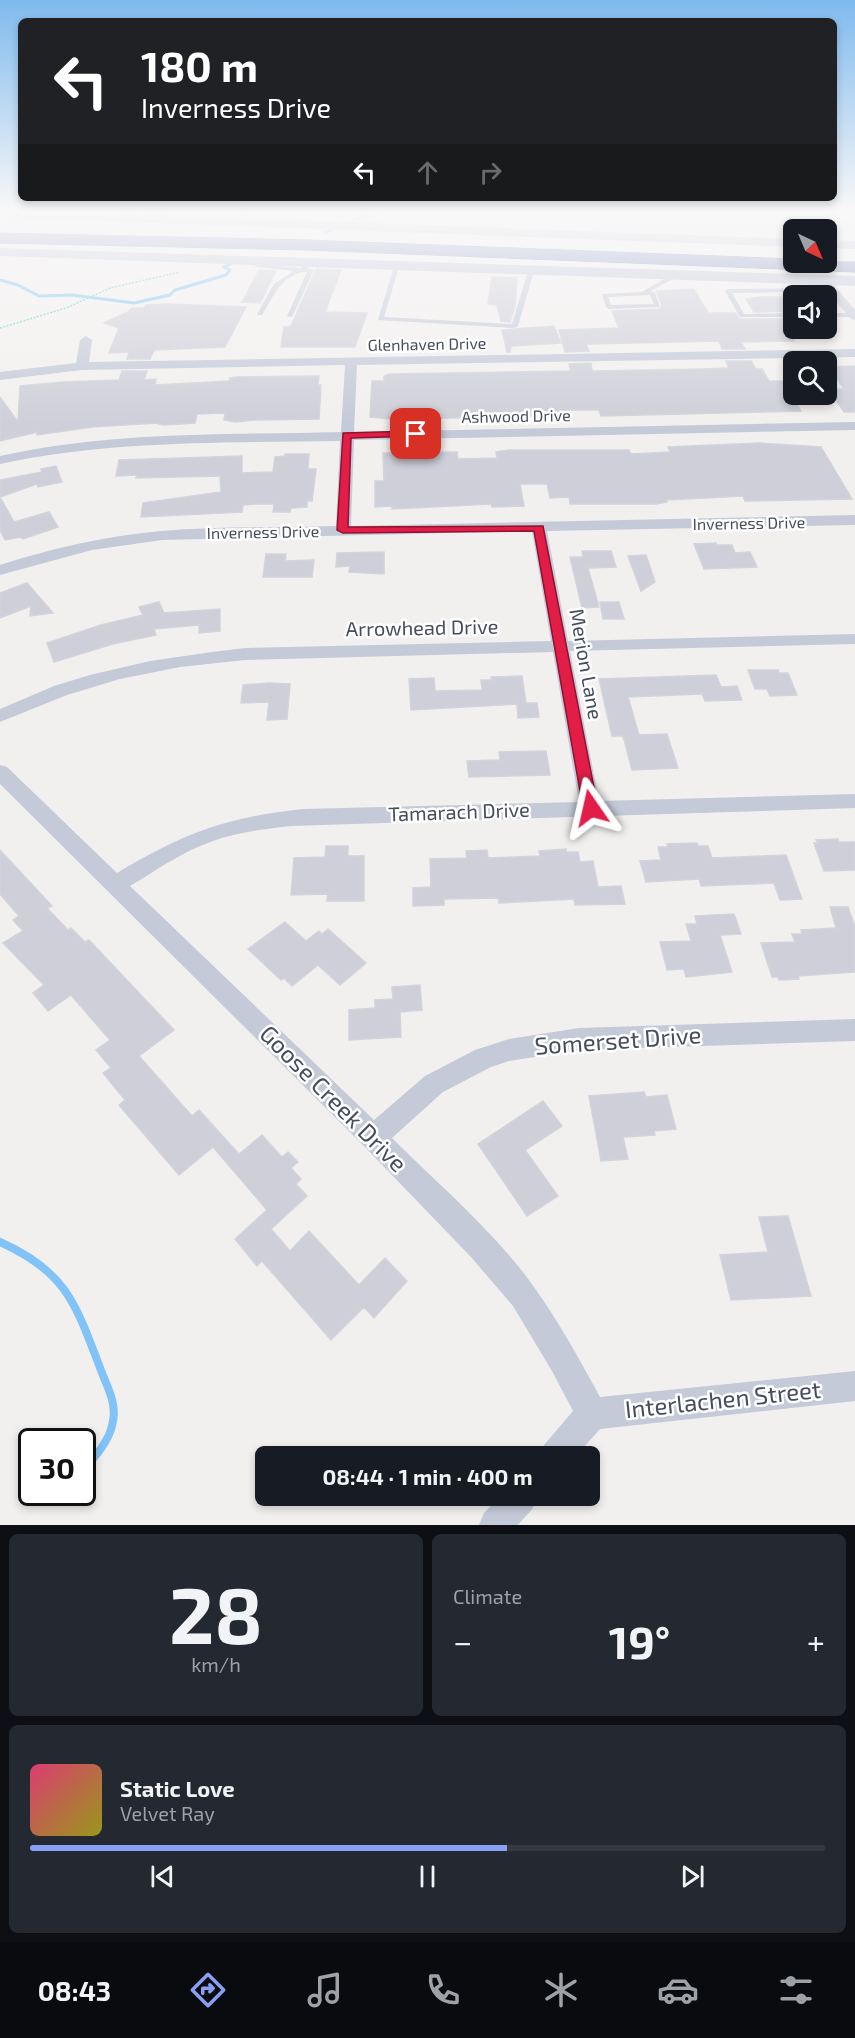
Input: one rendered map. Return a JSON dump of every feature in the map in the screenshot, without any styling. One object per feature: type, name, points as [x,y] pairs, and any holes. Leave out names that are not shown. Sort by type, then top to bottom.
[{"type":"main road","points":[[757,280],[829,285],[855,281]]},
{"type":"street","points":[[837,295],[854,315]]},
{"type":"street","points":[[82,366],[86,340]]},
{"type":"street","name":"Glenhaven Drive","points":[[0,376],[82,366],[855,353]]},
{"type":"street","points":[[343,530],[351,362]]},
{"type":"street","name":"Ashwood Drive","points":[[0,460],[57,448],[122,441],[855,426]]},
{"type":"street","name":"Inverness Drive","points":[[0,570],[52,553],[113,540],[187,534],[855,520]]},
{"type":"street","name":"Merion Lane","points":[[539,528],[591,808]]},
{"type":"street","name":"Arrowhead Drive","points":[[0,716],[36,699],[90,680],[128,669],[190,659],[246,654],[855,639]]},
{"type":"street","name":"Goose Creek Drive","points":[[0,772],[373,1137],[481,1246],[523,1296],[592,1414]]},
{"type":"street","name":"Tamarach Drive","points":[[114,885],[201,837],[228,828],[275,820],[855,801]]},
{"type":"street","name":"Somerset Drive","points":[[373,1137],[434,1084],[484,1058],[509,1050],[579,1039],[855,1030]]},
{"type":"street","name":"Interlachen Street","points":[[592,1414],[855,1386]]},
{"type":"street","points":[[564,1446],[592,1414]]},
{"type":"street","points":[[496,1525],[512,1506]]},
{"type":"lane","points":[[260,314],[276,285],[284,280]]},
{"type":"lane","points":[[290,316],[306,280]]},
{"type":"lane","points":[[392,280],[380,320],[515,326],[528,280]]},
{"type":"lane","points":[[644,294],[643,291],[666,280]]},
{"type":"lane","points":[[783,288],[728,291],[742,316],[783,315]]},
{"type":"lane","points":[[652,293],[658,306],[609,307],[603,295],[614,294],[644,294],[652,293]]},
{"type":"lane","points":[[837,315],[854,315]]},
{"type":"path","points":[[0,328],[56,312],[97,293],[148,280]]},
{"type":"building","points":[[254,280],[271,280],[260,303],[242,302]]},
{"type":"building","points":[[311,280],[337,280],[325,312],[367,313],[355,347],[281,347],[284,327],[291,326]]},
{"type":"building","points":[[492,280],[517,280],[515,306],[510,322],[501,321],[497,305],[488,304]]},
{"type":"building","points":[[694,289],[708,313],[735,313],[740,319],[783,319],[783,339],[794,339],[794,341],[741,342],[745,349],[722,349],[719,341],[586,344],[589,351],[565,352],[559,330],[619,328],[612,311],[660,309],[662,306],[656,291]]},
{"type":"building","points":[[783,297],[783,311],[754,312],[746,299]]},
{"type":"building","points":[[146,305],[246,307],[225,347],[156,350],[150,359],[127,359],[129,352],[109,353],[119,328],[104,323],[128,312],[131,308],[144,308]]},
{"type":"building","points":[[554,326],[561,343],[511,346],[510,352],[507,352],[502,330]]},
{"type":"building","points":[[726,361],[751,361],[756,369],[762,369],[769,381],[783,381],[783,405],[797,405],[801,411],[601,416],[599,410],[568,410],[570,416],[390,419],[370,417],[372,381],[384,381],[384,376],[390,374],[571,371],[569,364],[591,363],[592,371],[729,368]]},
{"type":"building","points":[[855,366],[855,412],[844,412],[837,402],[837,389],[844,389],[837,379],[837,367]]},
{"type":"building","points":[[122,371],[147,371],[144,380],[156,379],[155,385],[229,381],[230,378],[237,377],[319,376],[318,385],[321,385],[319,419],[235,422],[224,420],[225,413],[197,414],[195,423],[92,427],[37,435],[37,432],[0,441],[0,397],[18,422],[20,386],[119,380]]},
{"type":"building","points":[[760,443],[821,447],[852,499],[745,501],[743,496],[666,500],[667,502],[656,504],[570,504],[569,497],[550,498],[547,484],[520,484],[524,506],[492,507],[491,504],[392,509],[392,506],[375,507],[375,481],[384,481],[383,453],[457,452],[458,459],[497,458],[496,452],[509,450],[629,450],[631,454],[670,452],[668,447]]},
{"type":"building","points":[[285,454],[309,454],[308,469],[316,469],[312,501],[307,501],[307,507],[291,508],[290,512],[273,512],[274,504],[256,504],[243,505],[242,512],[141,517],[143,503],[221,492],[220,476],[136,478],[137,475],[116,476],[119,460],[242,456],[242,473],[273,472],[275,457],[285,456]]},
{"type":"building","points":[[56,466],[62,482],[38,487],[37,484],[0,497],[0,480],[42,472],[41,469]]},
{"type":"building","points":[[0,497],[14,522],[49,512],[58,527],[23,539],[21,537],[5,540],[0,530]]},
{"type":"building","points":[[716,543],[717,545],[732,545],[735,553],[750,552],[757,567],[704,569],[694,544]]},
{"type":"building","points":[[582,551],[611,551],[616,567],[588,568],[599,607],[582,608],[570,557],[583,557]]},
{"type":"building","points":[[384,552],[384,574],[349,572],[350,566],[336,567],[337,553]]},
{"type":"building","points":[[266,554],[286,554],[285,561],[314,560],[312,577],[263,577]]},
{"type":"building","points":[[646,555],[655,582],[641,591],[628,556]]},
{"type":"building","points":[[27,583],[53,613],[30,616],[31,606],[0,618],[0,593]]},
{"type":"building","points":[[159,602],[164,613],[220,609],[220,631],[199,633],[199,625],[154,629],[156,635],[113,644],[54,662],[47,643],[101,625],[143,615],[139,607]]},
{"type":"building","points":[[600,602],[619,602],[624,619],[603,619]]},
{"type":"building","points":[[748,670],[778,670],[779,673],[788,673],[797,695],[770,696],[767,689],[755,689]]},
{"type":"building","points":[[716,675],[721,687],[737,686],[742,700],[705,701],[702,694],[628,697],[639,735],[667,734],[678,768],[632,770],[623,736],[612,736],[599,679]]},
{"type":"building","points":[[522,676],[526,703],[537,703],[539,717],[518,718],[517,704],[411,710],[409,679],[434,678],[435,691],[482,690],[481,680],[492,680],[491,677]]},
{"type":"building","points":[[290,684],[287,719],[267,720],[269,702],[241,703],[243,685]]},
{"type":"building","points":[[546,751],[550,775],[469,777],[467,761],[500,760],[499,752]]},
{"type":"building","points":[[838,839],[839,842],[855,842],[855,870],[824,871],[814,843],[818,843],[816,840]]},
{"type":"building","points":[[697,843],[698,846],[708,846],[712,858],[786,855],[802,899],[780,900],[774,883],[701,886],[699,879],[646,882],[640,861],[661,860],[658,847],[668,847],[667,844]]},
{"type":"building","points":[[326,846],[348,846],[348,856],[364,856],[364,901],[327,901],[328,894],[291,895],[294,858],[325,857]]},
{"type":"building","points":[[566,849],[566,852],[578,852],[580,862],[593,861],[598,887],[621,886],[625,904],[575,905],[574,899],[499,903],[499,898],[444,899],[444,905],[413,906],[413,888],[431,887],[430,859],[467,858],[466,851],[487,850],[488,858],[540,856],[539,851]]},
{"type":"building","points":[[0,850],[52,906],[47,908],[68,930],[71,928],[85,942],[89,940],[174,1030],[139,1056],[192,1116],[199,1110],[239,1154],[262,1135],[282,1157],[288,1152],[298,1162],[291,1168],[301,1179],[296,1184],[307,1196],[271,1229],[290,1251],[309,1231],[359,1285],[385,1258],[407,1281],[374,1318],[364,1307],[331,1340],[262,1261],[257,1266],[235,1239],[267,1210],[213,1147],[179,1175],[119,1105],[125,1100],[103,1073],[111,1068],[96,1050],[110,1040],[71,995],[48,1011],[33,993],[44,985],[3,943],[23,931],[13,920],[19,916],[0,894]]},
{"type":"building","points":[[830,907],[848,907],[855,927],[855,972],[798,976],[799,979],[779,980],[778,977],[772,977],[761,943],[795,942],[792,934],[802,934],[801,930],[836,928]]},
{"type":"building","points":[[734,914],[741,934],[720,935],[732,972],[686,977],[684,969],[667,970],[660,942],[691,941],[686,924],[697,924],[695,916]]},
{"type":"building","points":[[285,922],[306,941],[319,931],[322,934],[328,929],[366,963],[340,985],[318,965],[292,986],[284,978],[281,980],[248,949]]},
{"type":"building","points":[[420,985],[422,1010],[400,1012],[401,1037],[349,1040],[349,1010],[375,1008],[375,1000],[393,999],[392,987]]},
{"type":"building","points":[[644,1092],[646,1097],[667,1095],[676,1129],[654,1131],[655,1135],[623,1137],[628,1159],[601,1161],[589,1096]]},
{"type":"building","points":[[543,1101],[562,1126],[525,1150],[558,1196],[527,1216],[478,1144]]},
{"type":"building","points":[[788,1216],[811,1296],[731,1300],[720,1255],[768,1252],[759,1217]]},
{"type":"waterway","points":[[1,280],[18,285],[39,296],[72,295],[134,303],[170,295],[175,290],[208,280]]},
{"type":"waterway","points":[[0,1242],[22,1253],[54,1277],[65,1291],[83,1323],[110,1392],[114,1414],[109,1435],[96,1455]]},
{"type":"route","points":[[416,434],[346,435],[343,530],[539,528],[591,808]]}]
